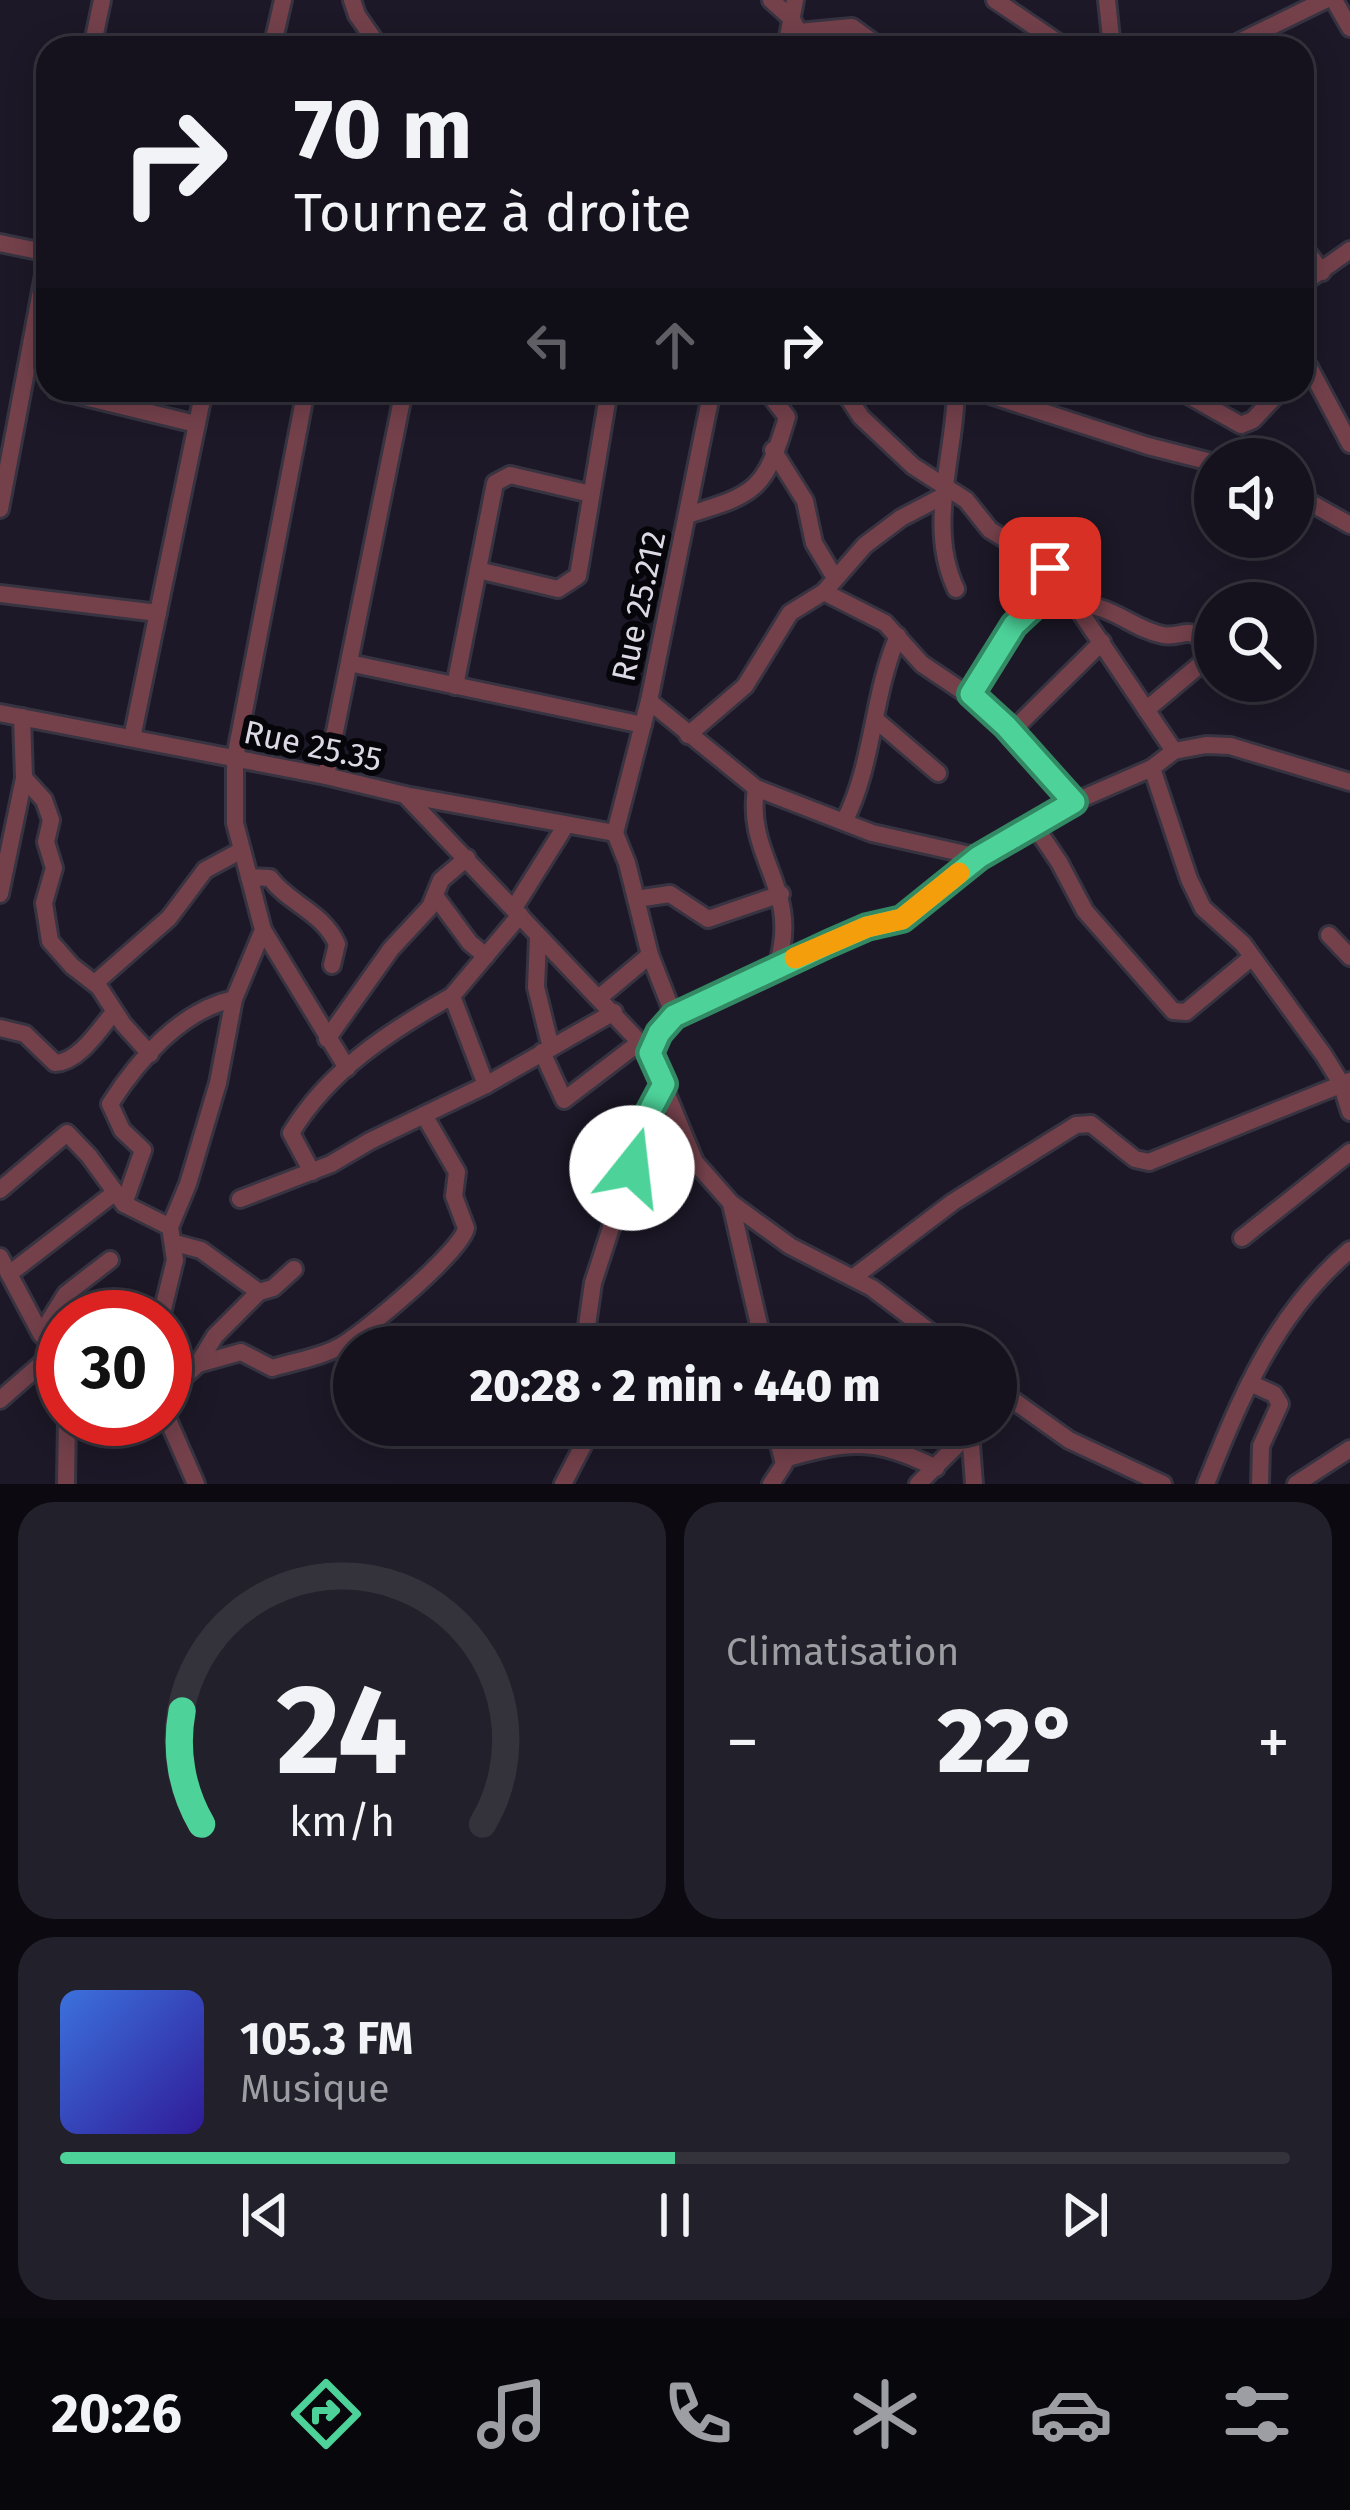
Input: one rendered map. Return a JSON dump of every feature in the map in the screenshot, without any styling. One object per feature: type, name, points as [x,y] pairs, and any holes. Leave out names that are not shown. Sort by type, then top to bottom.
[{"type":"street","points":[[94,36],[102,0]]},
{"type":"street","points":[[275,36],[283,0]]},
{"type":"street","points":[[352,0],[372,36]]},
{"type":"street","points":[[771,0],[799,33]]},
{"type":"street","points":[[795,0],[799,33]]},
{"type":"street","points":[[994,0],[1048,36]]},
{"type":"street","points":[[1107,0],[1111,36]]},
{"type":"street","points":[[1253,36],[1330,0],[1350,28]]},
{"type":"street","points":[[799,33],[851,27],[864,36]]},
{"type":"street","points":[[0,243],[36,251]]},
{"type":"street","points":[[1314,277],[1350,250]]},
{"type":"street","points":[[1314,261],[1322,272]]},
{"type":"street","points":[[0,509],[36,318]]},
{"type":"street","points":[[1314,380],[1350,443]]},
{"type":"street","points":[[24,382],[36,385]]},
{"type":"street","points":[[105,402],[196,424]]},
{"type":"street","points":[[132,739],[201,402]]},
{"type":"street","points":[[304,402],[235,758],[235,823],[263,930],[346,1068]]},
{"type":"street","points":[[326,776],[402,402]]},
{"type":"street","points":[[478,570],[558,589],[570,584],[580,568],[608,402]]},
{"type":"street","name":"Rue 25.212","points":[[615,833],[649,701],[710,402]]},
{"type":"street","points":[[687,515],[750,493],[763,477],[787,417],[775,402]]},
{"type":"street","points":[[852,402],[913,466],[945,491],[966,500],[991,530],[1044,563],[1061,581],[1174,751]]},
{"type":"street","points":[[954,402],[942,538],[956,589]]},
{"type":"street","points":[[1012,402],[1194,458]]},
{"type":"street","points":[[1200,402],[1241,425],[1270,402]]},
{"type":"street","points":[[773,451],[805,501],[830,585],[885,623],[922,664],[971,694],[1074,802]]},
{"type":"street","points":[[455,686],[499,478],[510,475],[590,494]]},
{"type":"street","points":[[688,735],[745,686],[790,613],[830,585],[865,545],[945,491]]},
{"type":"street","points":[[1314,505],[1350,525]]},
{"type":"street","points":[[971,694],[1014,625],[1061,581]]},
{"type":"street","points":[[0,594],[158,613]]},
{"type":"street","points":[[1078,605],[1110,609],[1160,635],[1194,632],[1204,642],[1209,653],[1204,663],[1146,710]]},
{"type":"street","points":[[844,822],[857,793],[885,665],[898,636]]},
{"type":"street","points":[[1011,732],[1102,642]]},
{"type":"street","points":[[349,663],[643,725]]},
{"type":"street","points":[[649,701],[757,788],[901,842],[979,857]]},
{"type":"street","name":"Rue 25.35","points":[[0,713],[615,833]]},
{"type":"street","points":[[0,894],[24,778],[22,717]]},
{"type":"street","points":[[875,718],[938,773]]},
{"type":"street","points":[[538,938],[536,987],[546,1050],[561,1099],[568,1100],[645,1047],[674,1016],[867,927],[902,919],[979,857],[1074,802],[1152,768],[1174,751],[1230,746],[1345,780],[1350,761]]},
{"type":"street","points":[[1152,768],[1203,908],[1252,957],[1346,1082],[1350,1112]]},
{"type":"street","points":[[24,778],[44,800],[51,820],[46,842],[54,868],[44,903],[50,941],[95,983],[150,1054]]},
{"type":"street","points":[[757,788],[753,821],[781,894],[785,935],[777,966]]},
{"type":"street","points":[[405,795],[645,1047],[694,1162],[731,1203],[790,1246],[854,1277],[921,1326]]},
{"type":"street","points":[[312,1172],[291,1133],[346,1068],[394,1028],[452,996],[517,912],[566,825]]},
{"type":"street","points":[[1034,825],[1090,917],[1173,1011],[1186,1012],[1252,957]]},
{"type":"street","points":[[615,833],[650,955],[674,1016]]},
{"type":"street","points":[[95,983],[169,918],[206,870],[242,850]]},
{"type":"street","points":[[327,1039],[436,897],[441,880],[466,858]]},
{"type":"street","points":[[249,877],[270,878],[278,890],[320,918],[337,944],[332,965]]},
{"type":"street","points":[[636,899],[670,894],[708,919],[781,894]]},
{"type":"street","points":[[436,897],[470,943],[486,956]]},
{"type":"street","points":[[168,1290],[172,1235],[218,1083],[234,999],[263,930]]},
{"type":"street","points":[[1329,935],[1350,957]]},
{"type":"street","points":[[600,997],[650,955]]},
{"type":"street","points":[[452,996],[486,1084]]},
{"type":"street","points":[[36,1325],[4,1266],[118,1199],[143,1150],[122,1130],[110,1106],[150,1054],[199,1011],[234,999]]},
{"type":"street","points":[[0,1028],[25,1034],[55,1063],[61,1063],[76,1054],[114,1012]]},
{"type":"street","points":[[240,1199],[312,1172],[486,1084],[614,1012]]},
{"type":"street","points":[[854,1277],[953,1202],[1076,1125],[1090,1124],[1135,1159],[1149,1162],[1346,1082]]},
{"type":"street","points":[[587,1326],[593,1282],[648,1114],[664,1084]]},
{"type":"street","points":[[198,1364],[241,1352],[272,1368],[341,1346],[408,1294],[460,1243],[466,1235],[455,1204],[457,1172],[424,1115]]},
{"type":"street","points":[[0,1190],[67,1133],[118,1199],[259,1292]]},
{"type":"street","points":[[1242,1238],[1350,1152]]},
{"type":"street","points":[[731,1203],[759,1326]]},
{"type":"street","points":[[1206,1484],[1235,1409],[1298,1299],[1350,1250]]},
{"type":"street","points":[[70,1290],[110,1259]]},
{"type":"street","points":[[192,1369],[215,1336],[259,1292],[272,1288],[294,1269]]},
{"type":"street","points":[[1,1396],[36,1368]]},
{"type":"street","points":[[1250,1384],[1274,1394],[1280,1404],[1261,1446],[1260,1484]]},
{"type":"street","points":[[1017,1403],[1069,1441],[1163,1484]]},
{"type":"street","points":[[784,1460],[831,1445],[863,1444],[894,1450],[936,1468]]},
{"type":"street","points":[[66,1484],[67,1446]]},
{"type":"street","points":[[180,1446],[196,1484]]},
{"type":"street","points":[[563,1484],[583,1446]]},
{"type":"street","points":[[775,1483],[784,1460],[780,1446]]},
{"type":"street","points":[[918,1484],[955,1446]]},
{"type":"street","points":[[972,1446],[974,1484]]},
{"type":"street","points":[[1296,1484],[1350,1449]]},
{"type":"slow traffic","points":[[795,958],[867,927],[912,914],[959,873]]},
{"type":"route","points":[[632,1168],[648,1114],[664,1084],[650,1053],[666,1022],[777,966],[867,927],[912,914],[979,857],[1074,802],[971,694],[1014,625],[1061,581],[1050,568]]}]
